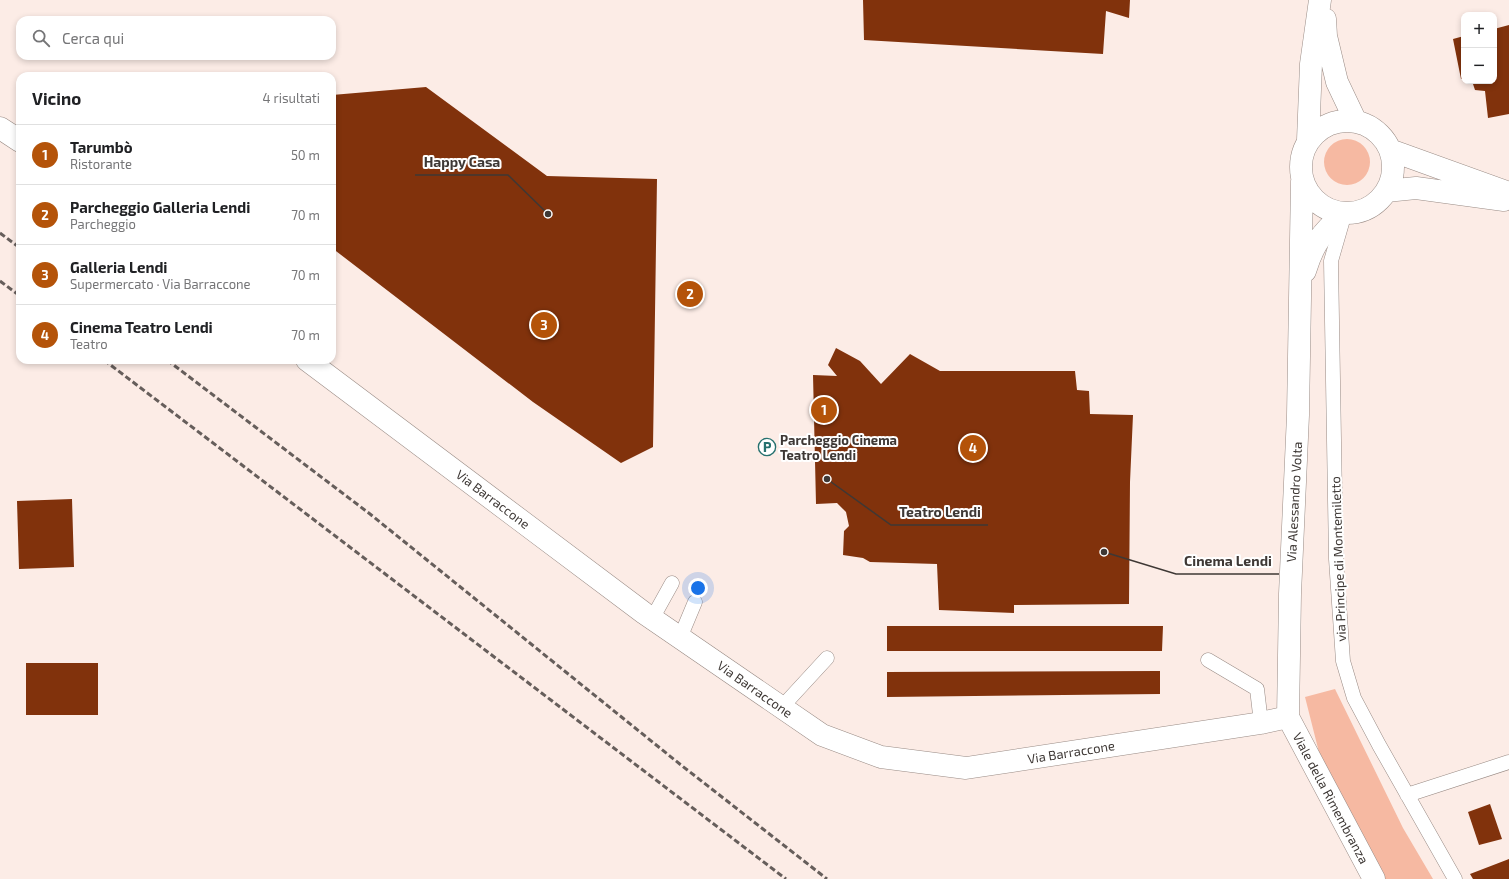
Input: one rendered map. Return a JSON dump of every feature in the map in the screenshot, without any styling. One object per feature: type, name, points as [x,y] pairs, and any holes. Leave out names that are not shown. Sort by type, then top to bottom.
[{"type":"street","points":[[1322,0],[1326,36],[1337,82],[1356,122]]},
{"type":"street","points":[[1308,140],[1329,124],[1343,121],[1356,122],[1370,127],[1382,137],[1390,150],[1393,164],[1392,179],[1386,192],[1378,201],[1368,208],[1357,212],[1344,214],[1331,211],[1318,204],[1309,194],[1302,182],[1300,168],[1302,153],[1308,140],[1311,64],[1322,0]]},
{"type":"street","points":[[0,128],[16,138]]},
{"type":"street","points":[[1390,150],[1509,193]]},
{"type":"street","name":"Via Alessandro Volta","points":[[1288,717],[1290,594],[1298,416],[1302,182]]},
{"type":"street","points":[[1386,192],[1416,188],[1509,201]]},
{"type":"street","name":"Via Alessandro Volta","points":[[1301,288],[1311,253],[1325,230],[1344,214]]},
{"type":"street","name":"Via Barraccone","points":[[312,364],[652,619],[822,735],[881,757],[966,768],[1288,717]]},
{"type":"street","name":"Viale della Rimembranza","points":[[1288,717],[1374,879]]},
{"type":"lane","name":"via Principe di Montemiletto","points":[[1344,214],[1330,261],[1336,559],[1343,661],[1354,698],[1455,879]]},
{"type":"lane","points":[[652,619],[672,583]]},
{"type":"lane","points":[[680,638],[695,602]]},
{"type":"lane","points":[[781,708],[827,658]]},
{"type":"lane","points":[[1208,660],[1257,689],[1261,722]]},
{"type":"lane","points":[[1407,795],[1509,762]]},
{"type":"shaded area","points":[[1347,139],[1360,143],[1366,149],[1370,162],[1366,175],[1360,181],[1347,185],[1334,181],[1328,175],[1324,162],[1328,149],[1334,143]]},
{"type":"shaded area","points":[[1335,689],[1403,828],[1433,879],[1381,879],[1325,776],[1305,697]]},
{"type":"building","points":[[863,0],[1130,0],[1129,18],[1106,11],[1103,54],[864,40]]},
{"type":"building","points":[[1509,25],[1509,114],[1488,118],[1485,91],[1475,90],[1473,84],[1497,84],[1497,28]]},
{"type":"building","points":[[1461,37],[1461,79],[1453,39]]},
{"type":"building","points":[[426,87],[547,176],[657,179],[653,447],[621,463],[533,402],[336,251],[336,95]]},
{"type":"building","points":[[836,348],[860,361],[881,384],[910,354],[940,371],[1075,371],[1077,390],[1089,391],[1090,414],[1133,415],[1130,482],[1129,604],[1014,605],[1014,613],[939,610],[937,564],[870,562],[863,558],[843,555],[844,531],[849,526],[846,512],[837,503],[816,504],[813,375],[837,376],[828,365]]},
{"type":"building","points":[[72,499],[74,567],[19,569],[17,501]]},
{"type":"building","points":[[887,626],[1163,626],[1162,651],[887,651]]},
{"type":"building","points":[[26,663],[98,663],[98,715],[26,715]]},
{"type":"building","points":[[1160,671],[1160,694],[887,697],[887,672]]},
{"type":"building","points":[[1490,804],[1502,839],[1479,845],[1468,812]]},
{"type":"building","points":[[1509,859],[1509,879],[1473,879],[1470,874]]},
{"type":"railway","points":[[0,233],[16,245]]},
{"type":"railway","points":[[0,281],[16,293]]},
{"type":"railway","points":[[109,364],[786,879]]},
{"type":"railway","points":[[172,364],[370,514],[681,765],[827,879]]},
{"type":"place","name":"Happy Casa","points":[[548,214]]},
{"type":"place","name":"Parcheggio Galleria Lendi","points":[[690,294]]},
{"type":"place","name":"Galleria Lendi","points":[[544,325]]},
{"type":"place","name":"Tarumbò","points":[[824,410]]},
{"type":"place","name":"Parcheggio Cinema Teatro Lendi","points":[[767,447]]},
{"type":"place","name":"Cinema Teatro Lendi","points":[[973,448]]},
{"type":"place","name":"Teatro Lendi","points":[[827,479]]},
{"type":"place","name":"Cinema Lendi","points":[[1104,552]]}]
